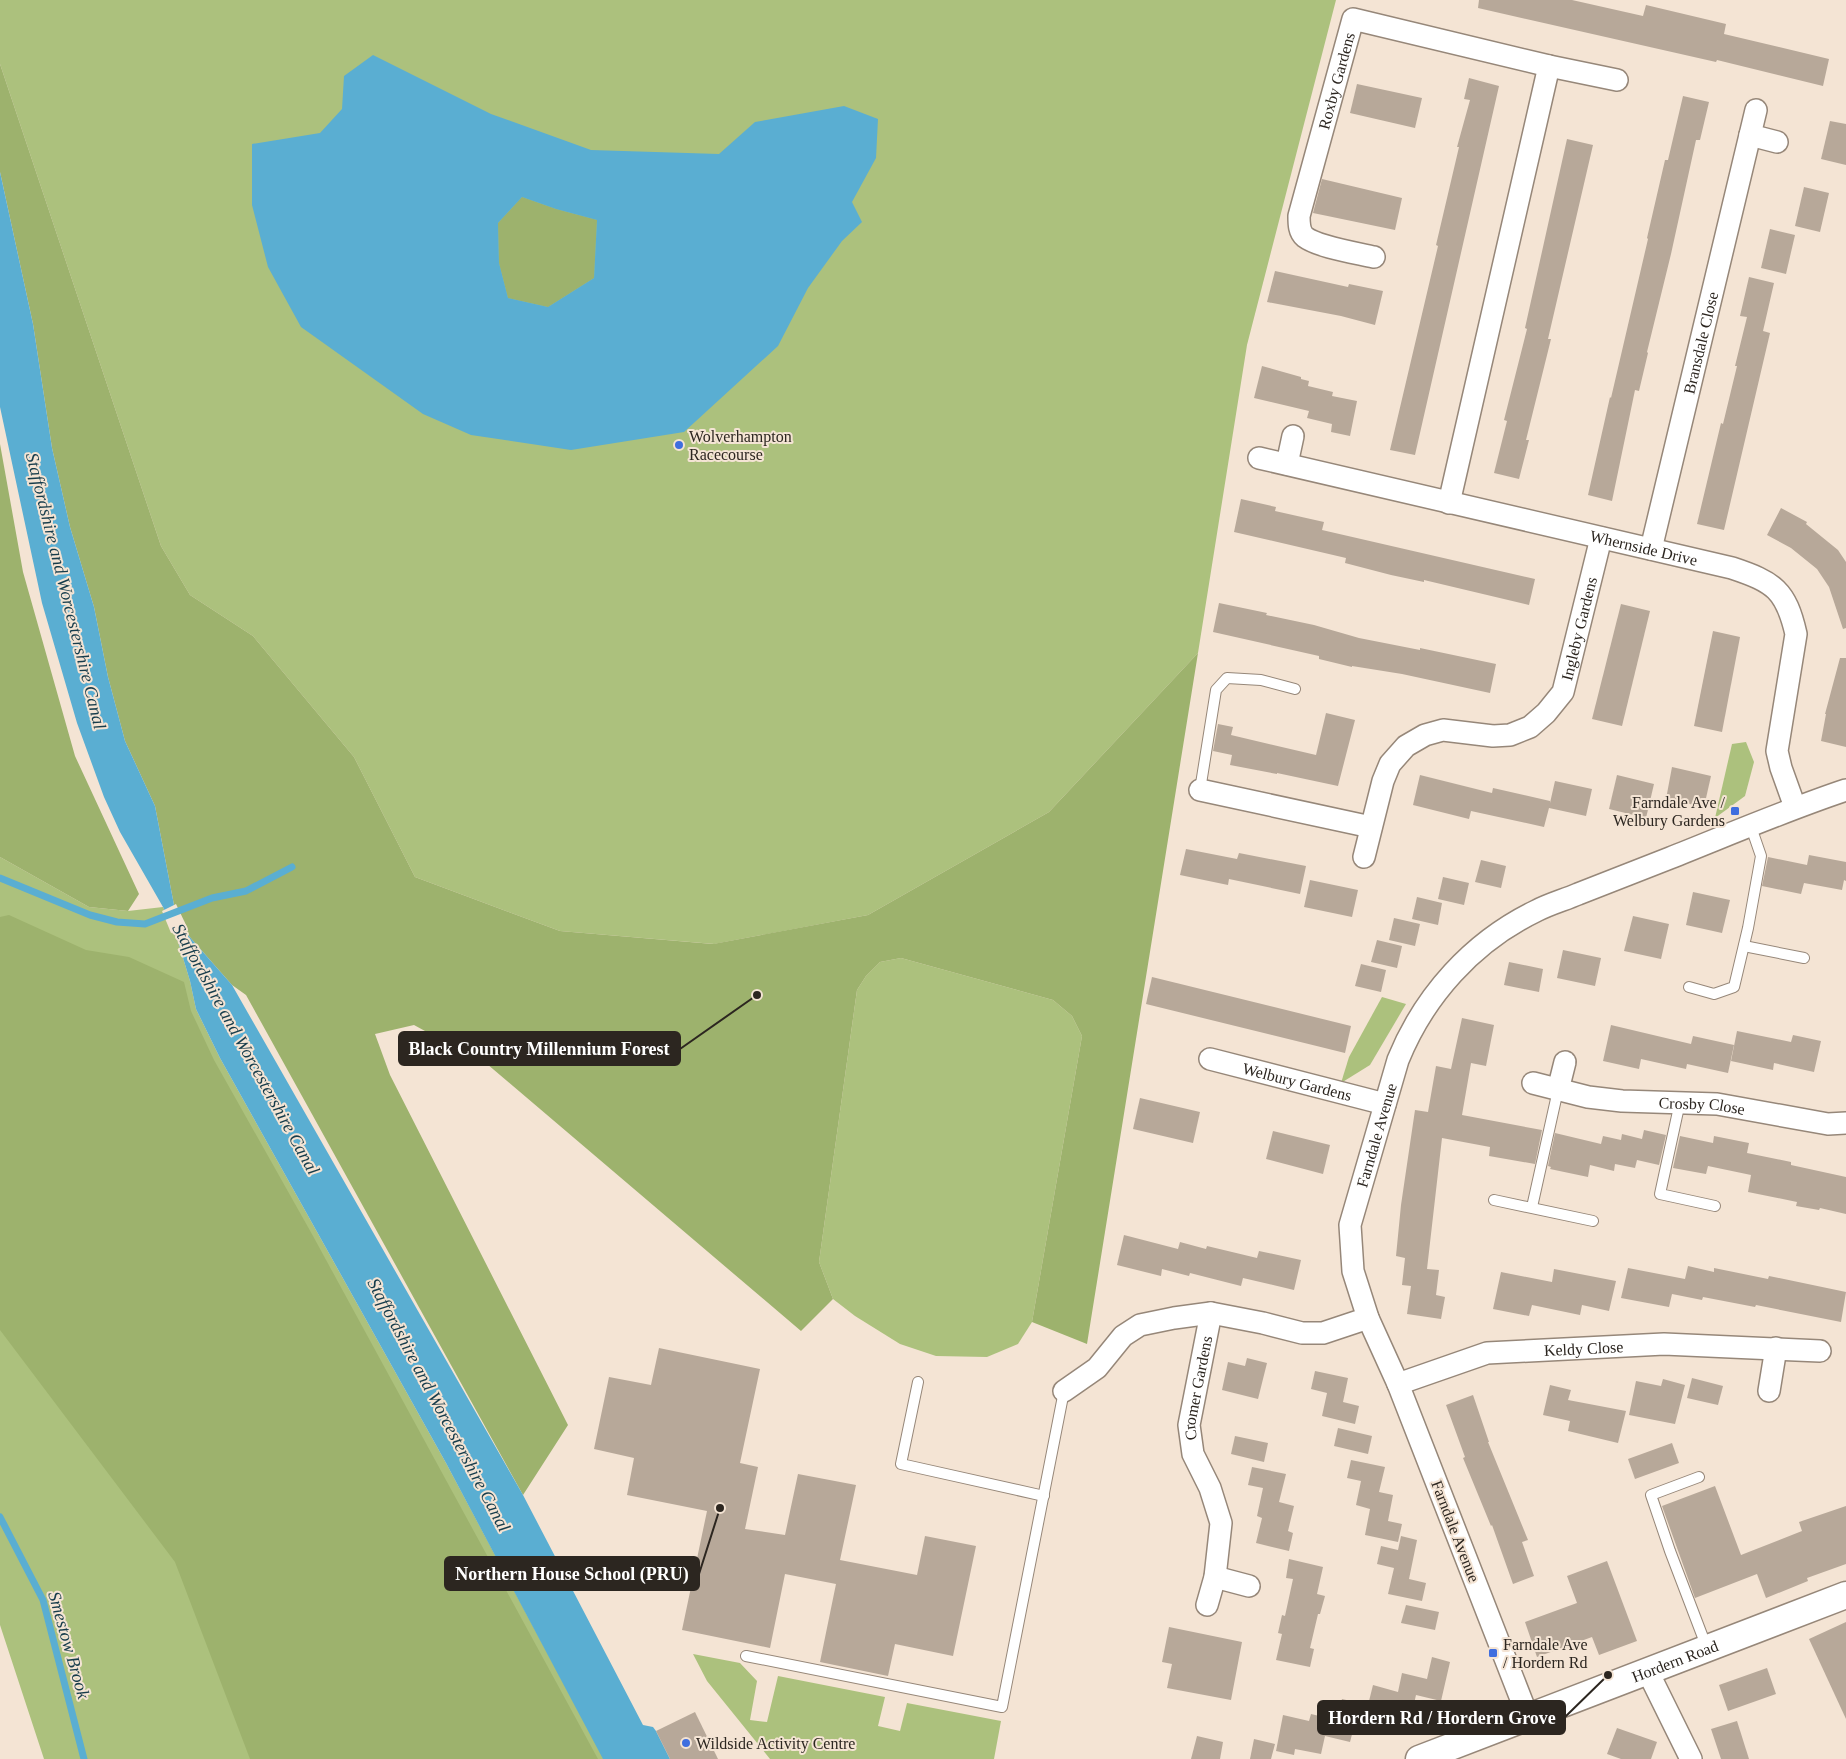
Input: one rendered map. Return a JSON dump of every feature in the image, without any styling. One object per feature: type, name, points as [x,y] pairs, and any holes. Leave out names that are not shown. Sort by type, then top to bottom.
[{"type":"street","name":"Roxby Gardens","points":[[1374,257],[1320,244],[1305,237],[1298,226],[1299,216],[1352,19],[1548,66],[1617,80]]},
{"type":"street","points":[[1449,503],[1548,66]]},
{"type":"street","name":"Bransdale Close","points":[[1651,549],[1756,110]]},
{"type":"street","points":[[1750,135],[1777,142]]},
{"type":"street","points":[[1287,464],[1293,436]]},
{"type":"street","name":"Whernside Drive","points":[[1259,458],[1732,568],[1758,577],[1773,586],[1785,600],[1792,616],[1796,634],[1777,751],[1795,807]]},
{"type":"street","name":"Ingleby Gardens","points":[[1364,857],[1386,772],[1390,764],[1406,746],[1425,734],[1443,730],[1493,736],[1510,735],[1530,727],[1546,713],[1563,692],[1601,538]]},
{"type":"street","points":[[1200,790],[1371,827]]},
{"type":"street","name":"Farndale Avenue","points":[[1528,1717],[1398,1384],[1368,1318],[1353,1271],[1350,1225],[1398,1060],[1408,1035],[1422,1011],[1449,976],[1475,951],[1535,911],[1751,827],[1795,807],[1846,790]]},
{"type":"street","name":"Welbury Gardens","points":[[1210,1059],[1385,1104]]},
{"type":"street","points":[[1558,1090],[1565,1062]]},
{"type":"street","name":"Crosby Close","points":[[1533,1084],[1588,1097],[1622,1101],[1717,1104],[1828,1124],[1846,1123]]},
{"type":"street","name":"Cromer Gardens","points":[[1207,1605],[1215,1577],[1221,1523],[1210,1488],[1193,1454],[1189,1425],[1212,1313]]},
{"type":"street","name":"Cromer Gardens","points":[[1064,1391],[1096,1368],[1123,1336],[1140,1325],[1212,1313],[1263,1323],[1302,1334],[1323,1334],[1368,1318]]},
{"type":"street","name":"Keldy Close","points":[[1398,1384],[1487,1353],[1664,1344],[1820,1351]]},
{"type":"street","points":[[1769,1391],[1776,1348]]},
{"type":"street","points":[[1215,1577],[1249,1586]]},
{"type":"street","name":"Hordern Road","points":[[1431,1757],[1647,1670],[1846,1595]]},
{"type":"street","points":[[1647,1670],[1691,1759]]},
{"type":"lane","points":[[1200,790],[1216,690],[1227,678],[1261,680],[1295,689]]},
{"type":"lane","points":[[1689,987],[1714,994],[1734,988],[1761,856],[1751,827]]},
{"type":"lane","points":[[1744,946],[1804,958]]},
{"type":"lane","points":[[1532,1207],[1558,1090]]},
{"type":"lane","points":[[1680,1102],[1660,1194],[1715,1206]]},
{"type":"lane","points":[[1494,1200],[1593,1220]]},
{"type":"lane","points":[[918,1382],[901,1464],[1044,1496]]},
{"type":"lane","points":[[746,1656],[1002,1707],[1064,1391]]},
{"type":"lane","points":[[1699,1477],[1652,1495],[1670,1551],[1707,1648]]},
{"type":"green space","name":"Wolverhampton Racecourse","points":[[0,0],[1336,0],[1247,345],[1198,653],[1049,812],[868,915],[714,944],[560,931],[415,877],[354,757],[253,636],[190,595],[161,546],[0,64]]},
{"type":"green space","points":[[0,64],[161,546],[190,595],[253,636],[354,757],[415,877],[560,931],[713,944],[868,915],[1049,812],[1198,653],[1087,1344],[1032,1322],[1082,1036],[1072,1016],[1053,1000],[901,958],[880,962],[866,976],[857,990],[819,1262],[833,1299],[801,1331],[467,1047],[458,1049],[414,1025],[375,1034],[390,1075],[568,1425],[523,1495],[246,995],[232,985],[188,935],[174,905],[155,806],[125,741],[108,677],[94,607],[70,527],[52,448],[33,324],[0,172]]},
{"type":"green space","points":[[522,197],[556,209],[597,220],[594,278],[548,307],[508,298],[499,263],[498,223]]},
{"type":"green space","points":[[0,444],[23,572],[75,756],[139,894],[128,911],[89,907],[0,857]]},
{"type":"green space","points":[[1746,742],[1754,762],[1745,796],[1715,818],[1732,744]]},
{"type":"green space","points":[[0,857],[89,907],[128,911],[163,907],[177,938],[196,1009],[220,1058],[446,1463],[604,1759],[44,1759],[0,1625]]},
{"type":"green space","points":[[9,915],[86,950],[129,957],[184,982],[191,1011],[214,1060],[313,1236],[598,1759],[250,1759],[175,1562],[0,1330],[0,917]]},
{"type":"green space","points":[[901,958],[1053,1000],[1072,1016],[1082,1036],[1032,1322],[1018,1344],[987,1357],[936,1356],[900,1344],[855,1316],[833,1299],[819,1262],[857,990],[866,976],[880,962]]},
{"type":"green space","points":[[1382,997],[1406,1004],[1370,1065],[1341,1083],[1349,1057]]},
{"type":"green space","points":[[693,1654],[740,1663],[757,1681],[750,1720],[767,1722],[778,1676],[885,1697],[878,1726],[900,1731],[907,1703],[1001,1721],[994,1759],[770,1759],[707,1681]]},
{"type":"water","points":[[373,55],[491,114],[591,150],[719,154],[755,122],[844,106],[878,119],[876,158],[852,202],[862,222],[842,241],[808,288],[778,346],[684,432],[571,450],[471,435],[423,414],[301,327],[268,267],[252,205],[252,144],[320,133],[342,109],[344,76]],"holes":[[[522,197],[556,209],[597,220],[594,278],[548,307],[508,298],[499,263],[498,223]]]},
{"type":"water","name":"Staffordshire and Worcestershire Canal","points":[[0,172],[33,324],[52,448],[70,527],[94,607],[108,677],[125,741],[155,806],[174,905],[188,935],[232,985],[523,1495],[643,1725],[653,1727],[670,1759],[603,1759],[446,1463],[220,1058],[196,1009],[177,938],[163,907],[120,832],[104,797],[77,723],[42,603],[0,407]]},
{"type":"pier","points":[[176,904],[187,927],[171,933],[162,911]]},
{"type":"building","points":[[1479,0],[1572,0],[1643,16],[1646,5],[1726,24],[1724,34],[1829,59],[1823,86],[1717,60],[1716,62],[1478,8]]},
{"type":"building","points":[[1469,78],[1499,86],[1415,455],[1390,450],[1438,246],[1436,245],[1459,147],[1457,147],[1470,100],[1464,99]]},
{"type":"building","points":[[1357,84],[1422,98],[1415,128],[1350,113]]},
{"type":"building","points":[[1683,96],[1709,102],[1700,140],[1696,140],[1639,391],[1635,390],[1612,501],[1588,495],[1665,160],[1668,160]]},
{"type":"building","points":[[1830,121],[1846,124],[1846,165],[1821,159]]},
{"type":"building","points":[[1567,139],[1593,145],[1548,339],[1551,339],[1526,440],[1529,440],[1519,479],[1494,473],[1507,421],[1504,420],[1527,329],[1525,328]]},
{"type":"building","points":[[1322,179],[1402,198],[1395,230],[1313,213]]},
{"type":"building","points":[[1804,187],[1829,193],[1820,232],[1795,226]]},
{"type":"building","points":[[1770,229],[1795,235],[1786,274],[1761,268]]},
{"type":"building","points":[[1275,271],[1348,287],[1349,284],[1383,291],[1375,325],[1341,316],[1267,302]]},
{"type":"building","points":[[1749,277],[1774,283],[1763,331],[1770,333],[1724,530],[1697,524],[1721,423],[1723,424],[1737,366],[1735,366],[1747,317],[1740,316]]},
{"type":"building","points":[[1262,366],[1301,377],[1301,379],[1309,381],[1308,386],[1333,392],[1332,396],[1357,401],[1350,436],[1331,432],[1332,424],[1307,418],[1309,411],[1254,398]]},
{"type":"building","points":[[1241,499],[1276,507],[1275,511],[1324,522],[1322,530],[1535,579],[1529,605],[1424,580],[1424,582],[1391,575],[1345,563],[1346,558],[1234,532]]},
{"type":"building","points":[[1781,508],[1807,522],[1806,524],[1838,550],[1846,562],[1846,628],[1843,629],[1829,587],[1817,569],[1791,548],[1767,535]]},
{"type":"building","points":[[1219,603],[1267,613],[1266,615],[1314,625],[1359,638],[1420,650],[1420,648],[1496,664],[1490,693],[1402,674],[1352,667],[1319,659],[1319,656],[1213,632]]},
{"type":"building","points":[[1621,604],[1650,611],[1622,726],[1592,719]]},
{"type":"building","points":[[1713,631],[1740,637],[1722,732],[1694,726]]},
{"type":"building","points":[[1840,658],[1846,658],[1846,747],[1821,741],[1825,714]]},
{"type":"building","points":[[1326,713],[1355,720],[1338,786],[1230,765],[1232,755],[1213,751],[1218,724],[1233,727],[1231,735],[1316,755]]},
{"type":"building","points":[[1672,767],[1711,776],[1704,807],[1666,799]]},
{"type":"building","points":[[1420,775],[1492,793],[1493,788],[1550,801],[1550,803],[1555,781],[1592,789],[1586,816],[1549,808],[1544,827],[1471,811],[1469,819],[1413,805]]},
{"type":"building","points":[[1617,775],[1654,784],[1646,818],[1609,809]]},
{"type":"building","points":[[1186,849],[1237,859],[1239,853],[1306,866],[1300,894],[1229,879],[1228,885],[1180,875]]},
{"type":"building","points":[[1809,855],[1846,862],[1846,881],[1844,880],[1842,890],[1804,883],[1801,894],[1762,886],[1768,857],[1807,865]]},
{"type":"building","points":[[1481,860],[1506,866],[1501,888],[1475,882]]},
{"type":"building","points":[[1443,877],[1469,883],[1464,905],[1438,899]]},
{"type":"building","points":[[1310,880],[1358,890],[1352,917],[1304,907]]},
{"type":"building","points":[[1693,892],[1730,900],[1722,933],[1686,925]]},
{"type":"building","points":[[1417,897],[1442,903],[1438,925],[1412,919]]},
{"type":"building","points":[[1633,916],[1669,924],[1661,959],[1624,951]]},
{"type":"building","points":[[1394,918],[1420,924],[1415,946],[1389,940]]},
{"type":"building","points":[[1377,940],[1402,946],[1397,968],[1371,962]]},
{"type":"building","points":[[1563,950],[1601,958],[1595,986],[1557,978]]},
{"type":"building","points":[[1509,962],[1543,969],[1539,992],[1504,985]]},
{"type":"building","points":[[1361,964],[1386,970],[1381,992],[1355,986]]},
{"type":"building","points":[[1152,977],[1351,1026],[1345,1053],[1146,1004]]},
{"type":"building","points":[[1462,1018],[1494,1025],[1486,1066],[1471,1063],[1462,1115],[1542,1130],[1535,1164],[1489,1156],[1490,1147],[1442,1138],[1427,1269],[1439,1270],[1436,1295],[1445,1297],[1441,1319],[1407,1314],[1411,1286],[1402,1285],[1405,1258],[1396,1256],[1401,1205],[1415,1110],[1428,1112],[1436,1066],[1451,1069]]},
{"type":"building","points":[[1611,1025],[1691,1044],[1693,1036],[1734,1045],[1728,1073],[1687,1064],[1686,1069],[1641,1059],[1639,1069],[1603,1061]]},
{"type":"building","points":[[1737,1031],[1791,1042],[1793,1035],[1821,1041],[1814,1072],[1774,1063],[1773,1070],[1731,1061]]},
{"type":"building","points":[[1140,1098],[1200,1112],[1193,1143],[1133,1129]]},
{"type":"building","points":[[1644,1130],[1666,1135],[1659,1165],[1637,1160],[1635,1168],[1615,1164],[1614,1171],[1590,1165],[1588,1177],[1550,1169],[1551,1167],[1548,1166],[1555,1133],[1601,1144],[1603,1136],[1621,1140],[1622,1134],[1642,1139]]},
{"type":"building","points":[[1273,1131],[1330,1145],[1323,1174],[1266,1159]]},
{"type":"building","points":[[1680,1136],[1713,1143],[1714,1136],[1749,1143],[1747,1153],[1791,1162],[1791,1165],[1846,1177],[1846,1214],[1820,1208],[1819,1210],[1796,1206],[1797,1202],[1748,1192],[1751,1175],[1708,1166],[1706,1174],[1673,1168]]},
{"type":"building","points":[[1124,1235],[1178,1249],[1180,1242],[1206,1249],[1207,1246],[1257,1258],[1259,1251],[1301,1260],[1294,1290],[1243,1278],[1241,1286],[1190,1273],[1189,1276],[1162,1269],[1161,1276],[1117,1265]]},
{"type":"building","points":[[1688,1266],[1714,1272],[1714,1268],[1768,1279],[1769,1276],[1846,1292],[1841,1322],[1756,1305],[1755,1307],[1703,1297],[1702,1300],[1672,1294],[1669,1307],[1621,1298],[1628,1268],[1685,1279]]},
{"type":"building","points":[[1554,1269],[1616,1281],[1609,1311],[1582,1305],[1580,1315],[1532,1305],[1529,1316],[1493,1309],[1501,1272],[1552,1282]]},
{"type":"building","points":[[659,1348],[760,1369],[740,1463],[758,1467],[745,1529],[785,1535],[798,1474],[856,1485],[840,1560],[917,1575],[925,1536],[976,1546],[953,1656],[895,1644],[888,1676],[820,1662],[836,1584],[785,1574],[770,1648],[682,1630],[707,1511],[627,1495],[634,1458],[594,1449],[609,1377],[651,1385]]},
{"type":"building","points":[[1247,1358],[1267,1363],[1258,1399],[1222,1390],[1228,1362],[1245,1366]]},
{"type":"building","points":[[1315,1371],[1348,1378],[1343,1402],[1359,1406],[1355,1424],[1322,1416],[1327,1393],[1311,1389]]},
{"type":"building","points":[[1692,1378],[1723,1386],[1718,1405],[1687,1398]]},
{"type":"building","points":[[1663,1379],[1685,1385],[1675,1424],[1629,1415],[1636,1381],[1661,1386]]},
{"type":"building","points":[[1550,1385],[1571,1390],[1568,1400],[1626,1411],[1618,1443],[1568,1431],[1570,1421],[1543,1415]]},
{"type":"building","points":[[1473,1395],[1488,1442],[1528,1540],[1522,1542],[1534,1576],[1513,1584],[1492,1525],[1463,1458],[1465,1457],[1446,1405]]},
{"type":"building","points":[[1338,1428],[1372,1436],[1368,1454],[1334,1446]]},
{"type":"building","points":[[1235,1436],[1268,1443],[1264,1462],[1231,1454]]},
{"type":"building","points":[[1672,1443],[1679,1463],[1635,1479],[1628,1459]]},
{"type":"building","points":[[1351,1460],[1385,1467],[1379,1492],[1393,1495],[1388,1521],[1402,1524],[1398,1542],[1365,1535],[1370,1509],[1356,1505],[1361,1481],[1347,1478]]},
{"type":"building","points":[[1252,1467],[1286,1474],[1279,1502],[1294,1506],[1288,1531],[1293,1533],[1289,1551],[1256,1543],[1262,1518],[1257,1516],[1263,1488],[1248,1485]]},
{"type":"building","points":[[1715,1486],[1741,1555],[1802,1531],[1799,1522],[1846,1506],[1846,1564],[1807,1578],[1808,1581],[1766,1598],[1757,1574],[1695,1598],[1662,1506]]},
{"type":"building","points":[[1401,1536],[1417,1540],[1409,1579],[1426,1583],[1422,1601],[1388,1594],[1394,1568],[1377,1564],[1381,1546],[1398,1550]]},
{"type":"building","points":[[1289,1559],[1323,1567],[1317,1594],[1325,1596],[1320,1614],[1318,1614],[1310,1648],[1314,1649],[1310,1667],[1276,1660],[1282,1634],[1278,1633],[1282,1615],[1285,1616],[1293,1579],[1286,1578]]},
{"type":"building","points":[[1607,1561],[1637,1641],[1599,1655],[1592,1637],[1537,1657],[1525,1622],[1577,1603],[1567,1576]]},
{"type":"building","points":[[1406,1605],[1439,1612],[1435,1630],[1401,1623]]},
{"type":"building","points":[[1846,1622],[1846,1719],[1809,1639]]},
{"type":"building","points":[[1169,1627],[1242,1642],[1231,1700],[1167,1688],[1172,1664],[1162,1662]]},
{"type":"building","points":[[1432,1657],[1450,1662],[1441,1701],[1416,1695],[1411,1717],[1385,1711],[1381,1729],[1355,1723],[1350,1742],[1325,1736],[1321,1754],[1295,1749],[1294,1755],[1276,1751],[1283,1715],[1309,1721],[1311,1714],[1336,1720],[1342,1699],[1368,1705],[1373,1685],[1398,1692],[1402,1673],[1427,1679]]},
{"type":"building","points":[[1767,1668],[1776,1694],[1728,1711],[1719,1685]]},
{"type":"building","name":"Wildside Activity Centre","points":[[695,1712],[718,1759],[670,1759],[656,1731]]},
{"type":"building","points":[[1737,1721],[1749,1759],[1721,1759],[1711,1729]]},
{"type":"building","points":[[1617,1728],[1657,1742],[1651,1759],[1621,1759],[1607,1754]]},
{"type":"building","points":[[1197,1736],[1223,1742],[1220,1759],[1191,1759]]},
{"type":"building","points":[[1254,1739],[1275,1744],[1271,1759],[1250,1759]]},
{"type":"waterway","name":"Smestow Brook","points":[[0,878],[90,915],[117,922],[145,924],[212,898],[246,891],[292,867]]},
{"type":"waterway","name":"Smestow Brook","points":[[0,1517],[43,1600],[84,1759]]},
{"type":"place","name":"Wolverhampton Racecourse","points":[[679,445]]},
{"type":"place","name":"Farndale Ave / Welbury Gardens","points":[[1735,811]]},
{"type":"place","name":"Black Country Millennium Forest","points":[[757,995]]},
{"type":"place","name":"Northern House School (PRU)","points":[[720,1508]]},
{"type":"place","name":"Farndale Ave / Hordern Rd","points":[[1493,1653]]},
{"type":"place","name":"Hordern Rd / Hordern Grove","points":[[1608,1675]]},
{"type":"place","name":"Wildside Activity Centre","points":[[686,1743]]}]
